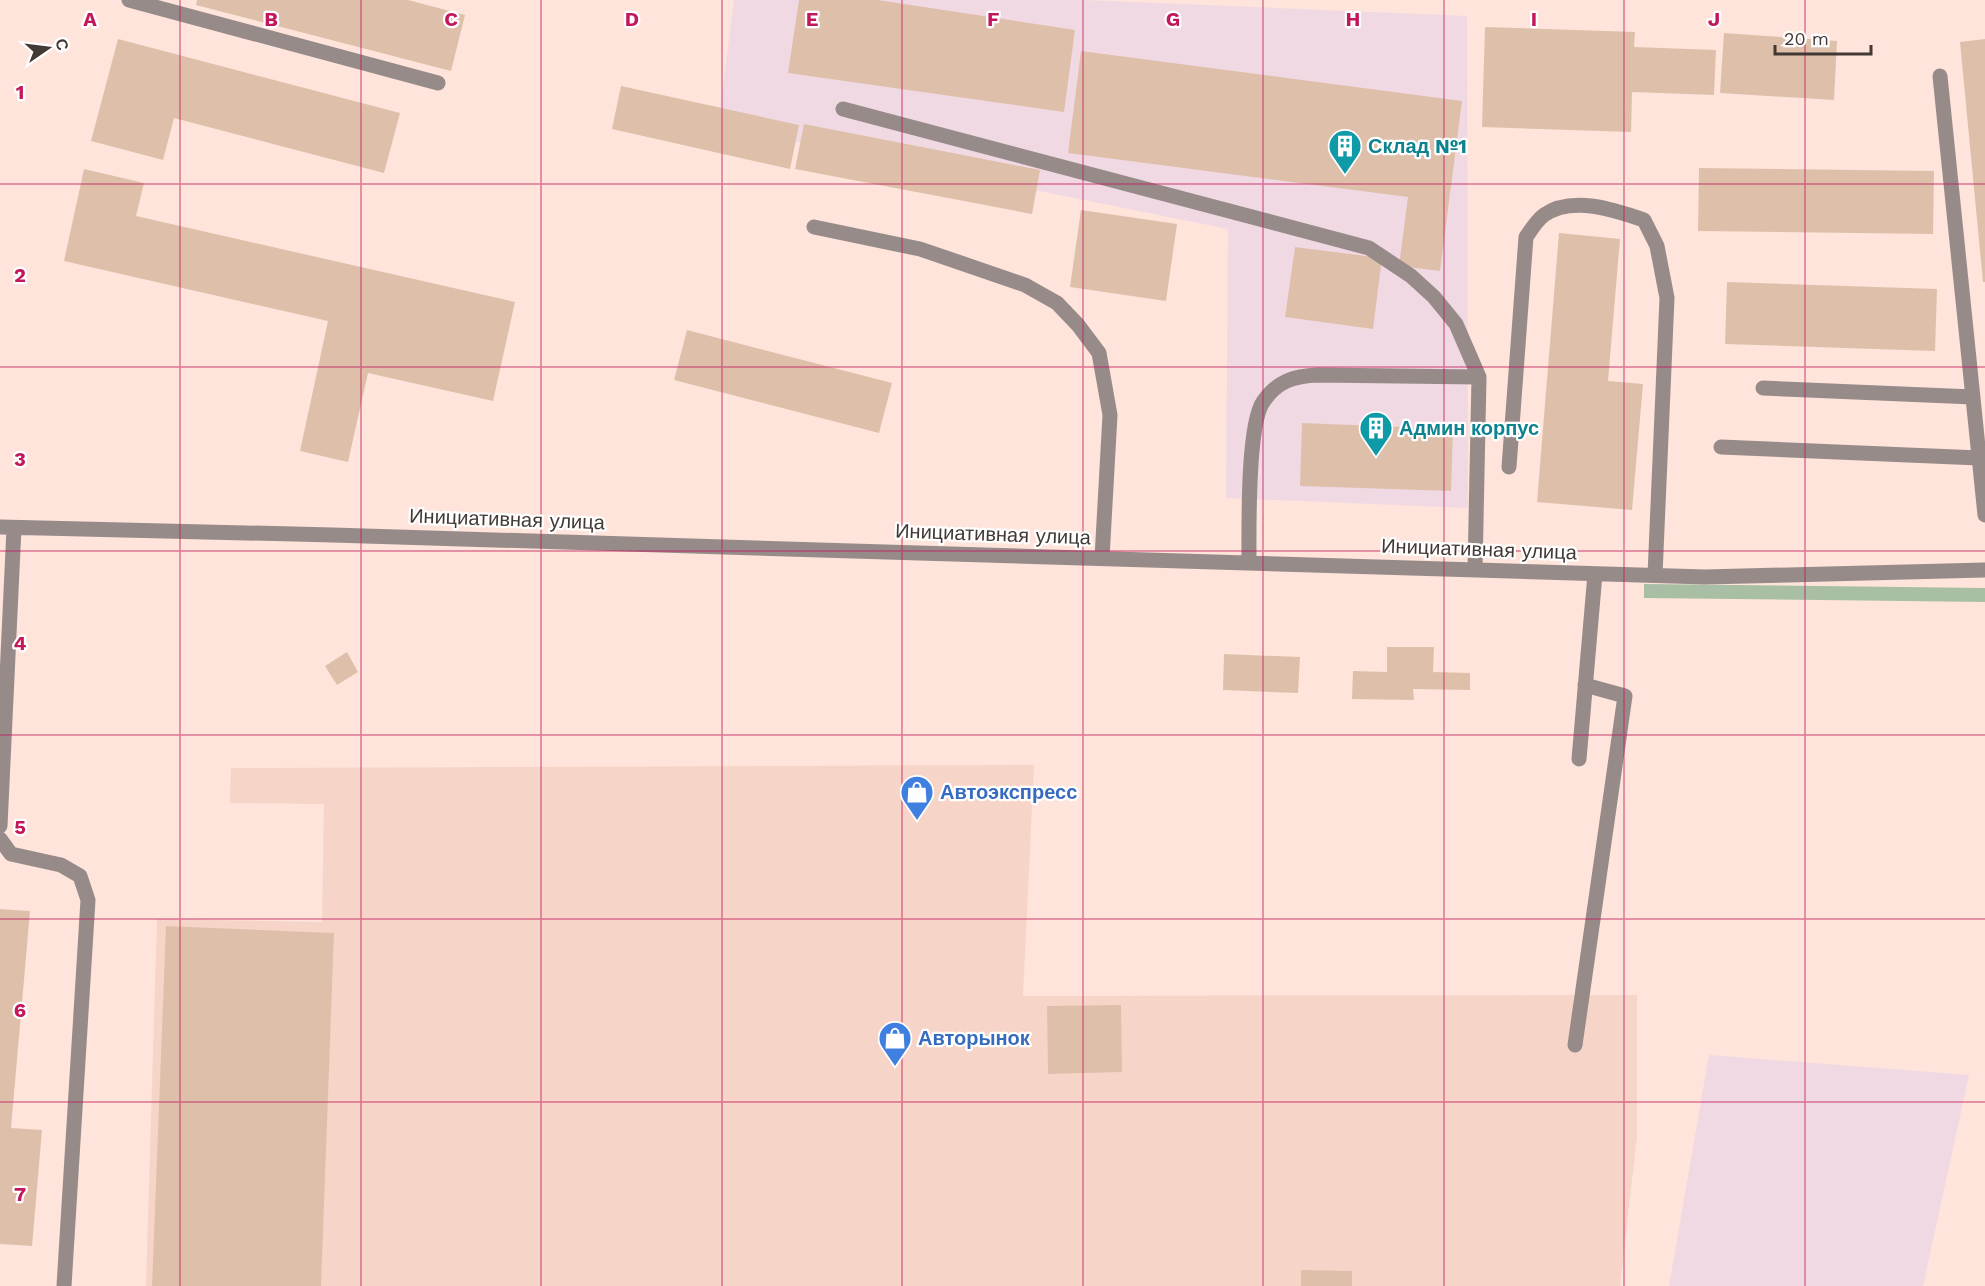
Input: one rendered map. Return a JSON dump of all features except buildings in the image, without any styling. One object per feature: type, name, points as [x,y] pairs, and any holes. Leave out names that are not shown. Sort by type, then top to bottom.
[{"type":"street","points":[[129,0],[438,83]]},
{"type":"street","points":[[1940,76],[1985,514]]},
{"type":"street","points":[[843,109],[1369,248],[1411,276],[1434,297],[1456,324],[1479,377],[1475,570]]},
{"type":"street","points":[[1509,467],[1526,237],[1545,215],[1564,208],[1593,204],[1644,220],[1658,246],[1667,298],[1655,575]]},
{"type":"street","points":[[814,227],[920,249],[1025,285],[1057,303],[1078,325],[1099,353],[1110,415],[1102,558]]},
{"type":"street","points":[[1249,563],[1251,460],[1256,428],[1262,403],[1277,386],[1293,376],[1310,375],[1479,377]]},
{"type":"street","points":[[1763,388],[1973,397]]},
{"type":"street","points":[[1721,447],[1979,458]]},
{"type":"street","points":[[0,826],[7,527]]},
{"type":"street","name":"Инициативная улица","points":[[7,527],[1705,577],[1985,570]]},
{"type":"street","points":[[1579,759],[1595,574]]},
{"type":"street","points":[[1575,1044],[1625,696],[1586,685]]},
{"type":"street","points":[[0,839],[10,854],[62,865],[80,876],[88,900],[64,1286]]},
{"type":"shaded area","points":[[734,0],[1085,0],[1467,16],[1468,508],[1226,498],[1228,229],[718,126]]},
{"type":"shaded area","name":"Авторынок","points":[[1034,765],[1023,996],[1637,995],[1637,1136],[1620,1286],[146,1286],[157,919],[322,922],[324,804],[230,803],[231,768]]},
{"type":"shaded area","points":[[1709,1055],[1969,1075],[1923,1286],[1669,1286]]},
{"type":"green space","points":[[1644,584],[1985,588],[1985,602],[1644,598]]},
{"type":"place","name":"Склад №1","points":[[1345,175]]},
{"type":"place","name":"Админ корпус","points":[[1376,457]]},
{"type":"place","name":"Автоэкспресс","points":[[917,821]]},
{"type":"place","name":"Авторынок","points":[[895,1067]]}]
